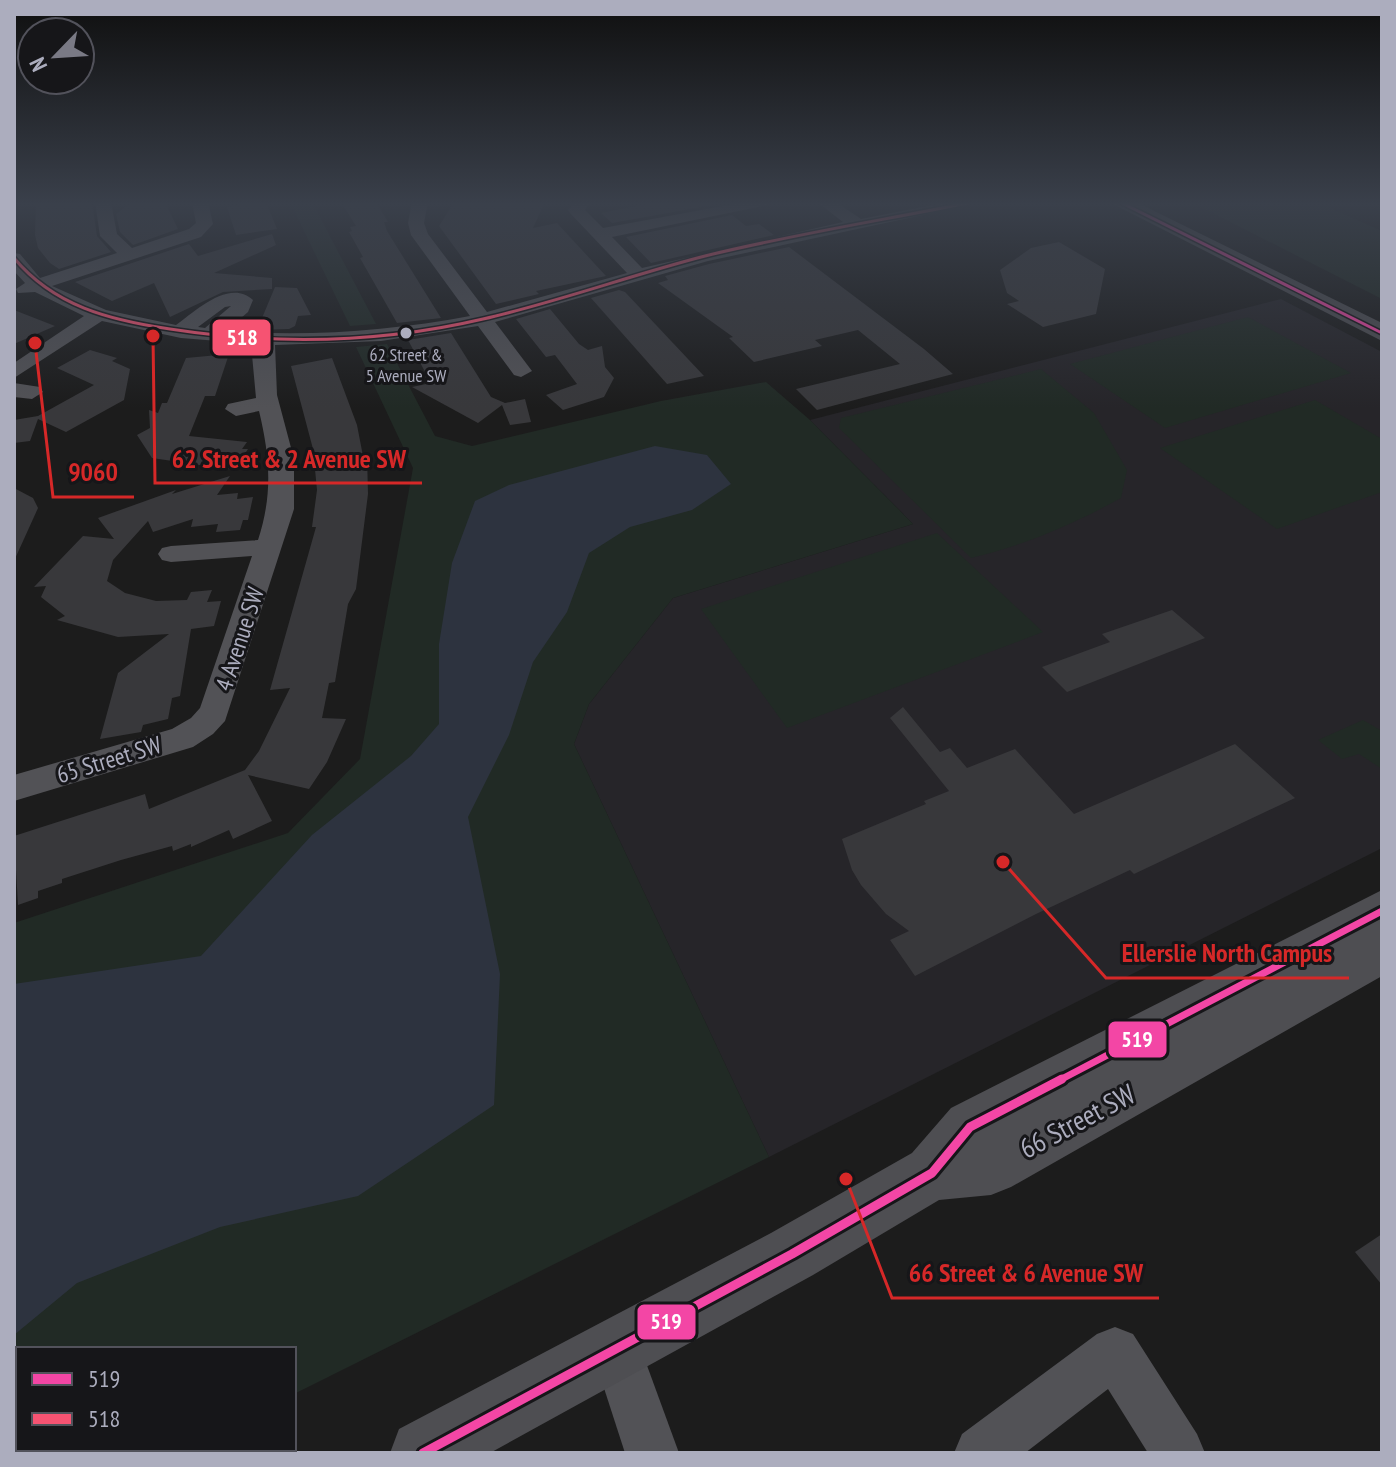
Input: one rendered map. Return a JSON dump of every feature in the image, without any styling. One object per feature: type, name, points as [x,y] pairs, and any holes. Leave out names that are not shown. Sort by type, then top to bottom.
[{"type":"main road","points":[[1257,270],[1382,333]]},
{"type":"main road","points":[[1301,270],[1371,304]]},
{"type":"main road","points":[[1331,307],[1371,304]]},
{"type":"main road","points":[[1331,307],[1354,310],[1382,323]]},
{"type":"main road","name":"66 Street SW","points":[[423,1453],[792,1254],[932,1173],[991,1167],[1374,941]]},
{"type":"street","points":[[25,270],[37,285],[99,315],[181,331],[266,339],[366,335],[480,319],[652,270]]},
{"type":"street","points":[[14,292],[82,270]]},
{"type":"street","points":[[445,270],[521,371]]},
{"type":"street","points":[[635,270],[638,274]]},
{"type":"street","points":[[181,331],[220,301],[243,300],[241,308],[209,335]]},
{"type":"street","points":[[18,365],[99,315]]},
{"type":"street","name":"4 Avenue SW","points":[[202,726],[219,703],[281,509],[283,475],[262,355],[266,339]]},
{"type":"street","points":[[236,409],[268,402]]},
{"type":"street","name":"4 Avenue SW","points":[[171,554],[269,547]]},
{"type":"street","name":"65 Street SW","points":[[14,788],[171,741],[202,726]]},
{"type":"street","points":[[616,1348],[652,1453]]},
{"type":"street","points":[[981,1453],[1115,1352],[1178,1453]]},
{"type":"shaded area","points":[[323,270],[348,270],[376,324],[350,326]]},
{"type":"shaded area","points":[[1326,270],[1382,270],[1382,299]]},
{"type":"shaded area","points":[[1281,299],[1382,352],[1382,848],[769,1157],[574,744],[589,704],[673,598],[913,524],[810,420]]},
{"type":"shaded area","points":[[1248,317],[1351,373],[1165,428],[1070,364]]},
{"type":"shaded area","points":[[387,344],[435,436],[472,446],[661,401],[766,382],[810,420],[913,524],[673,598],[589,704],[574,744],[769,1157],[296,1393],[296,1347],[16,1347],[16,1451],[180,1451],[14,1453],[14,923],[288,833],[360,759],[413,468],[356,347]]},
{"type":"shaded area","points":[[1041,369],[1094,413],[1127,470],[1121,498],[1048,533],[991,553],[971,558],[839,428],[841,418]]},
{"type":"shaded area","points":[[1315,400],[1382,439],[1382,492],[1277,529],[1160,448]]},
{"type":"shaded area","points":[[937,533],[1043,632],[787,728],[701,609]]},
{"type":"shaded area","points":[[1363,720],[1382,731],[1382,769],[1359,754],[1342,759],[1318,740]]},
{"type":"water","points":[[655,446],[707,455],[731,484],[692,510],[630,527],[589,553],[567,612],[533,662],[509,735],[468,817],[500,974],[494,1105],[358,1196],[220,1227],[77,1283],[14,1335],[14,984],[201,956],[312,835],[411,756],[439,724],[439,644],[452,563],[475,501],[509,485]]},
{"type":"building","points":[[110,270],[220,270],[214,273],[272,278],[272,289],[223,292],[170,317],[154,283],[112,301],[75,282]]},
{"type":"building","points":[[367,270],[411,270],[441,318],[397,323]]},
{"type":"building","points":[[471,270],[601,270],[606,276],[536,291],[539,294],[496,304]]},
{"type":"building","points":[[685,270],[820,270],[953,374],[817,410],[796,389],[900,364],[858,330],[815,340],[822,346],[754,362],[729,338],[733,337],[658,283],[668,280],[665,276]]},
{"type":"building","points":[[1000,270],[1105,270],[1096,314],[1043,327],[1007,304],[1019,301],[1007,293]]},
{"type":"building","points":[[275,287],[297,288],[311,315],[298,316],[295,326],[289,329],[257,330]]},
{"type":"building","points":[[619,290],[625,292],[704,376],[667,384],[591,298]]},
{"type":"building","points":[[550,309],[579,344],[588,350],[602,346],[605,367],[614,378],[604,397],[563,410],[546,395],[577,384],[555,355],[546,357],[516,319]]},
{"type":"building","points":[[14,310],[55,326],[14,344]]},
{"type":"building","points":[[451,333],[491,397],[505,403],[525,399],[531,422],[510,425],[502,405],[478,423],[412,387],[431,383],[408,340]]},
{"type":"building","points":[[90,350],[117,358],[112,361],[130,369],[124,400],[66,432],[38,419],[30,441],[14,443],[14,420],[38,416],[94,385],[57,368]]},
{"type":"building","points":[[229,354],[215,396],[205,396],[189,436],[247,442],[242,449],[248,449],[234,470],[152,458],[137,435],[150,428],[149,410],[158,413],[162,403],[167,403],[186,358]]},
{"type":"building","points":[[332,358],[357,425],[363,456],[367,455],[368,494],[356,589],[348,604],[335,682],[329,683],[322,718],[346,719],[327,762],[309,789],[248,775],[272,821],[233,839],[229,830],[191,847],[191,844],[173,851],[172,846],[62,879],[62,883],[38,891],[38,898],[18,905],[14,836],[145,794],[149,809],[245,770],[259,751],[290,688],[270,690],[316,527],[312,527],[317,490],[313,449],[291,366]]},
{"type":"building","points":[[230,476],[217,495],[238,493],[237,499],[253,497],[248,520],[243,520],[240,530],[216,532],[218,524],[191,527],[193,519],[153,532],[148,521],[113,560],[107,581],[125,593],[156,601],[187,600],[191,592],[212,590],[207,602],[221,601],[214,626],[191,629],[180,696],[172,698],[168,719],[143,725],[141,732],[100,739],[118,673],[169,634],[118,637],[57,620],[65,616],[41,597],[46,586],[34,587],[83,536],[114,539],[98,518],[176,490],[172,494]]},
{"type":"building","points":[[14,488],[33,498],[38,508],[14,561]]},
{"type":"building","points":[[1172,610],[1205,638],[1067,692],[1042,667],[1110,642],[1102,634]]},
{"type":"building","points":[[903,707],[940,752],[950,748],[967,768],[1015,749],[1074,814],[1235,744],[1295,798],[1134,874],[1130,870],[1036,914],[915,976],[890,940],[909,931],[886,914],[861,885],[852,870],[842,839],[926,804],[924,801],[949,791],[890,718]]},
{"type":"building","points":[[1382,1234],[1382,1285],[1355,1252]]},
{"type":"transit line","name":"518","points":[[24,270],[59,298],[96,314],[196,333],[278,339],[359,337],[440,328],[537,306],[655,270]]},
{"type":"transit line","name":"519","points":[[1257,270],[1382,333]]},
{"type":"transit line","name":"519","points":[[423,1453],[792,1254],[932,1173],[970,1127],[1382,911]]},
{"type":"place","name":"62 Street & 5 Avenue SW","points":[[406,333]]},
{"type":"place","name":"62 Street & 2 Avenue SW","points":[[153,336]]},
{"type":"place","name":"9060","points":[[35,343]]},
{"type":"place","name":"Ellerslie North Campus","points":[[1003,862]]},
{"type":"place","name":"66 Street & 6 Avenue SW","points":[[846,1179]]}]
